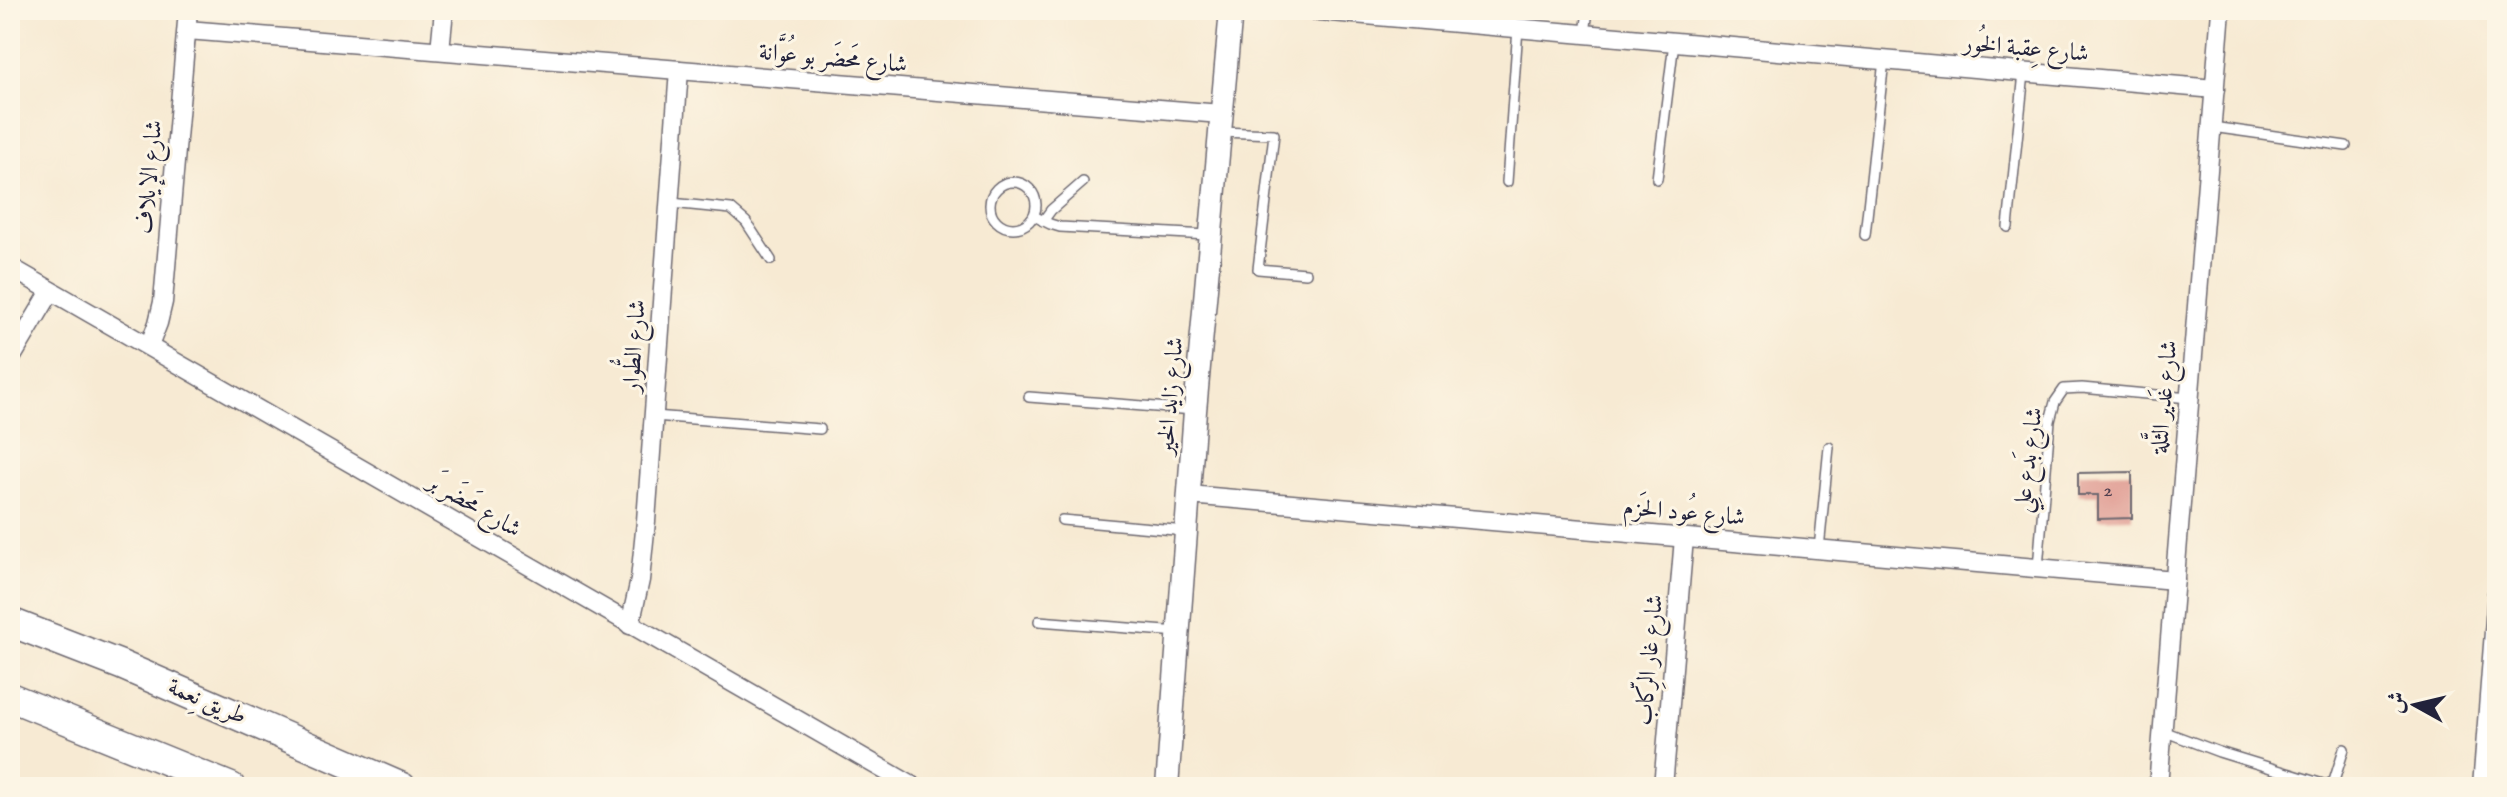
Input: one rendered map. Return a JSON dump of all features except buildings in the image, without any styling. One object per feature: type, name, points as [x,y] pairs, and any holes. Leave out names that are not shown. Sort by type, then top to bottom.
[{"type":"main road","name":"طريق نِعمة","points":[[10,622],[121,665],[402,787]]},
{"type":"main road","points":[[10,697],[231,787]]},
{"type":"street","name":"شارع الإيلاف","points":[[149,346],[163,302],[188,10]]},
{"type":"street","points":[[440,50],[444,10]]},
{"type":"street","name":"شارع زايد الخير","points":[[1167,787],[1195,411],[1231,10]]},
{"type":"street","name":"شارع عِقبة الخُور","points":[[1308,10],[1396,14],[1518,28],[2215,89]]},
{"type":"street","name":"شارع غَدير الثَّلة","points":[[2158,787],[2221,10]]},
{"type":"street","name":"شارع مَحضَر بو عُوَّانة","points":[[187,30],[679,70],[1221,123]]},
{"type":"street","name":"شارع الطُّوار","points":[[630,625],[640,580],[679,70]]},
{"type":"street","name":"شارع مَحضَر بَر","points":[[10,267],[914,787]]},
{"type":"street","points":[[10,360],[51,291]]},
{"type":"street","name":"شارع عُود الحَزم","points":[[1189,495],[2175,580]]},
{"type":"street","name":"شارع غار الرِّكاب","points":[[1663,787],[1684,538]]},
{"type":"street","points":[[2482,787],[2497,593]]},
{"type":"lane","points":[[1585,34],[1588,10]]},
{"type":"lane","points":[[1507,182],[1518,28]]},
{"type":"lane","points":[[1657,179],[1674,42]]},
{"type":"lane","points":[[1865,235],[1884,60]]},
{"type":"lane","points":[[2008,227],[2024,73]]},
{"type":"lane","points":[[1221,123],[1274,134],[1258,269],[1306,273]]},
{"type":"lane","points":[[2212,127],[2346,146]]},
{"type":"lane","points":[[1038,219],[1036,201],[1030,188],[1016,181],[1001,184],[991,195],[989,210],[996,223],[1009,230],[1024,227],[1038,219],[1083,182]]},
{"type":"lane","points":[[671,203],[731,209],[746,222],[771,260]]},
{"type":"lane","points":[[1038,219],[1060,227],[1210,235]]},
{"type":"lane","name":"شارع بَدع علِي","points":[[2038,568],[2050,421],[2055,402],[2064,389],[2189,398]]},
{"type":"lane","points":[[1029,397],[1195,411]]},
{"type":"lane","points":[[654,416],[820,429]]},
{"type":"lane","points":[[1819,549],[1829,447]]},
{"type":"lane","points":[[1062,520],[1186,531]]},
{"type":"lane","points":[[1039,621],[1179,632]]},
{"type":"lane","points":[[2163,731],[2326,785],[2334,781],[2344,749]]}]
